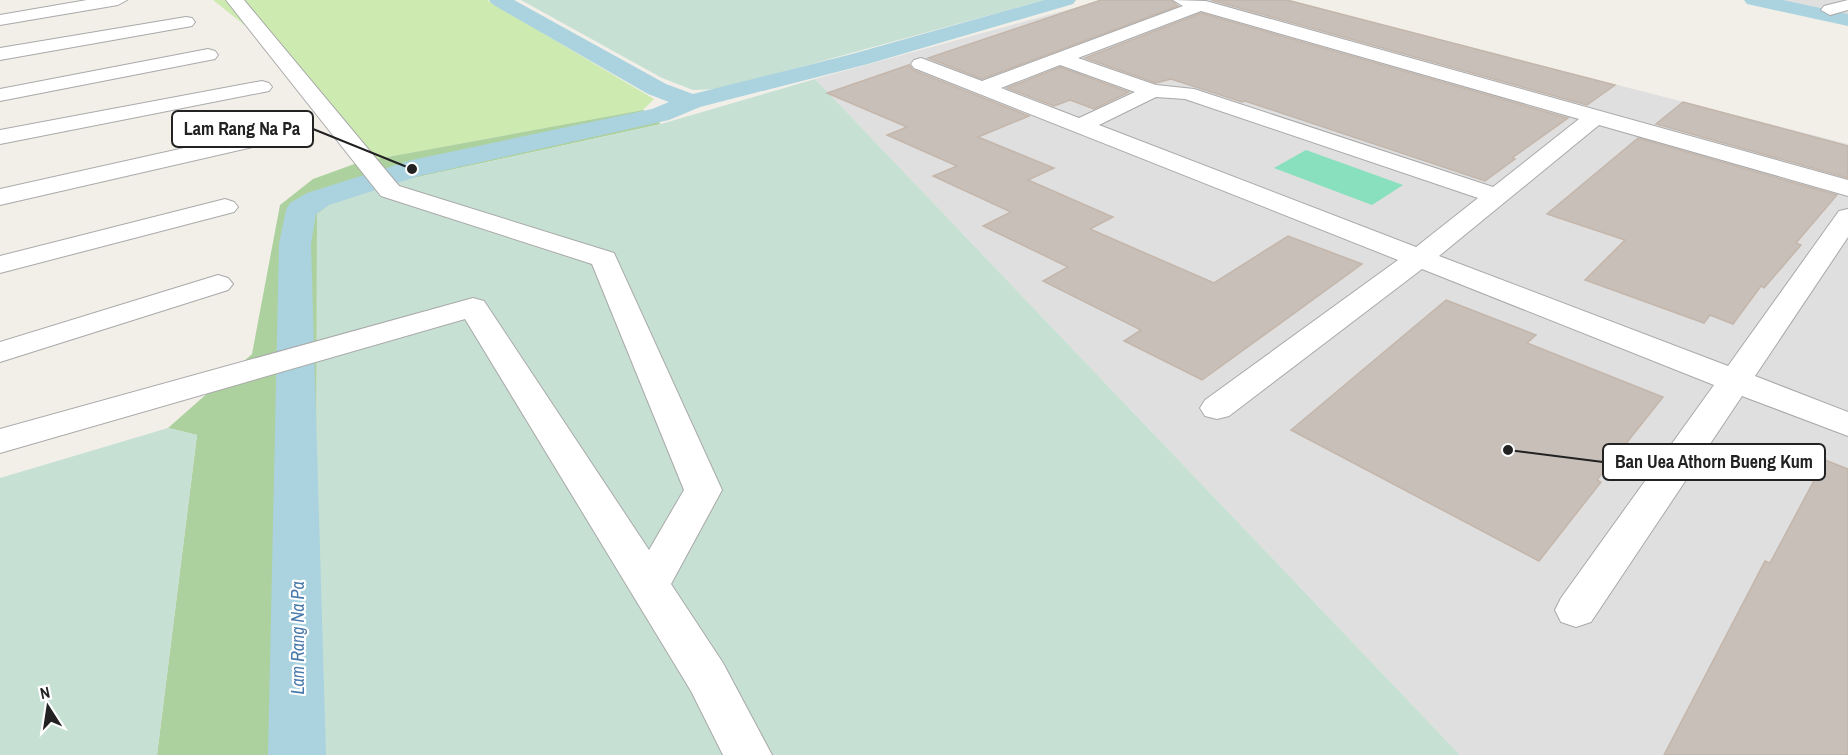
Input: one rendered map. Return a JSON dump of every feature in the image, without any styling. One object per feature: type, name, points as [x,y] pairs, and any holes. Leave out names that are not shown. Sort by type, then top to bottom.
[{"type":"street","points":[[0,20],[118,0]]},
{"type":"street","points":[[235,0],[390,191],[604,259],[703,490],[649,585]]},
{"type":"street","points":[[984,87],[1191,3],[1848,188]]},
{"type":"street","points":[[1830,10],[1848,5]]},
{"type":"street","points":[[0,54],[186,22]]},
{"type":"street","points":[[0,95],[208,55]]},
{"type":"street","points":[[1060,58],[1153,91],[1178,92],[1210,99],[1496,196]]},
{"type":"street","points":[[921,64],[1081,124],[1848,425]]},
{"type":"street","points":[[0,137],[262,87]]},
{"type":"street","points":[[1081,124],[1153,91]]},
{"type":"street","points":[[1217,408],[1419,258],[1595,117]]},
{"type":"street","points":[[0,197],[279,134]]},
{"type":"street","points":[[0,265],[225,207]]},
{"type":"street","points":[[1576,610],[1848,218]]},
{"type":"street","points":[[0,352],[218,284]]},
{"type":"street","points":[[0,441],[473,307],[708,677],[748,755]]},
{"type":"shaded area","points":[[1103,0],[1286,0],[1848,144],[1848,755],[1460,755],[815,79]]},
{"type":"shaded area","points":[[1753,0],[1848,0],[1848,21]]},
{"type":"green space","points":[[213,0],[487,0],[654,99],[643,110],[360,162],[272,47]]},
{"type":"green space","points":[[521,0],[1044,0],[720,89],[693,90],[662,78]]},
{"type":"green space","points":[[815,79],[1460,755],[316,755],[317,214],[335,200],[368,188],[661,124]]},
{"type":"green space","points":[[643,110],[661,124],[368,188],[317,214],[316,755],[157,755],[197,435],[168,428],[252,354],[280,205],[313,179],[360,162]]},
{"type":"green space","points":[[1306,150],[1403,185],[1372,205],[1274,168]]},
{"type":"green space","points":[[168,428],[197,435],[157,755],[0,755],[0,478]]},
{"type":"building","points":[[1101,0],[1171,0],[1178,6],[982,79],[928,58]]},
{"type":"building","points":[[1211,0],[1287,0],[1615,85],[1587,105]]},
{"type":"building","points":[[1201,13],[1568,118],[1512,158],[1515,159],[1485,181],[1245,101],[1242,102],[1171,79],[1156,83],[1085,58]]},
{"type":"building","points":[[909,65],[913,70],[1029,116],[978,137],[1054,168],[1028,180],[1113,217],[1090,229],[1214,283],[1288,236],[1362,264],[1202,380],[1124,341],[1141,330],[1043,281],[1068,267],[983,226],[1011,212],[933,176],[957,166],[887,135],[907,127],[827,93]]},
{"type":"building","points":[[1060,67],[1129,92],[1094,109],[1070,100],[1054,106],[1007,88]]},
{"type":"building","points":[[1683,102],[1848,146],[1848,178],[1656,124]]},
{"type":"building","points":[[1638,138],[1837,195],[1796,243],[1801,245],[1764,288],[1761,286],[1733,324],[1710,315],[1704,323],[1585,280],[1625,240],[1547,214]]},
{"type":"building","points":[[1446,300],[1536,335],[1527,343],[1663,397],[1597,480],[1601,482],[1539,561],[1291,430]]},
{"type":"building","points":[[1825,460],[1848,469],[1848,755],[1664,755],[1765,561],[1770,563]]},
{"type":"waterway","name":"Lam Rang Na Pa","points":[[499,0],[657,89],[691,102]]},
{"type":"waterway","points":[[691,102],[860,59],[1066,0]]},
{"type":"waterway","points":[[1754,0],[1848,20]]},
{"type":"waterway","name":"Lam Rang Na Pa","points":[[297,755],[295,244],[301,210],[318,199],[412,169],[660,115],[691,102]]},
{"type":"place","name":"Lam Rang Na Pa","points":[[412,169]]},
{"type":"place","name":"Ban Uea Athorn Bueng Kum","points":[[1508,450]]}]
